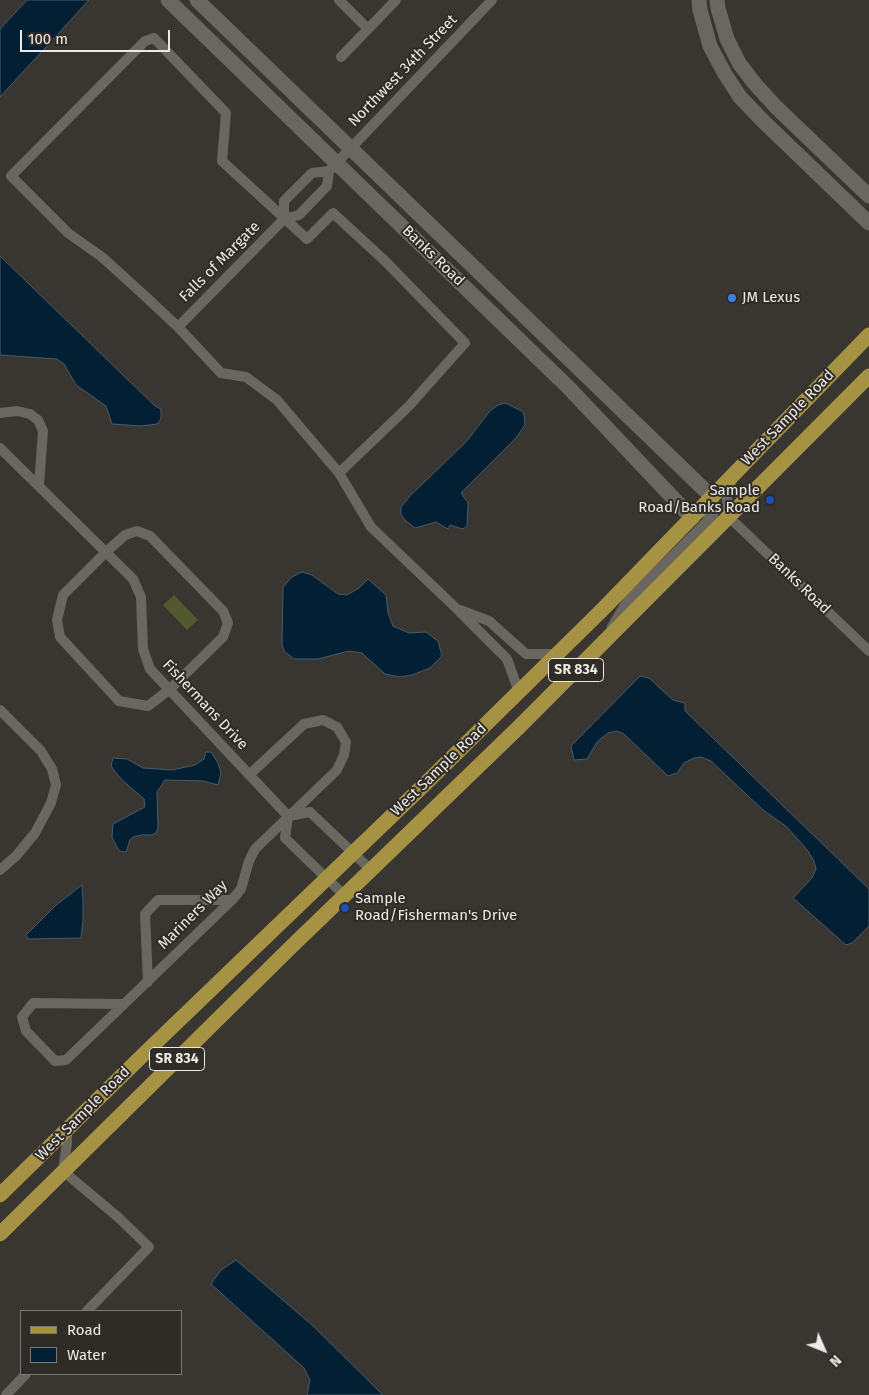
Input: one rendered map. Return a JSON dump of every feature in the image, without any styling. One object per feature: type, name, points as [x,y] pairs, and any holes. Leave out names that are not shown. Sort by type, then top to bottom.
[{"type":"main road","name":"West Sample Road","points":[[0,1196],[67,1128],[354,854],[519,692],[692,518],[869,335]]},
{"type":"main road","name":"West Sample Road","points":[[0,1234],[518,728],[869,376]]},
{"type":"street","name":"Banks Road","points":[[168,0],[333,167],[568,387],[692,518]]},
{"type":"street","name":"Banks Road","points":[[197,0],[712,497]]},
{"type":"street","points":[[338,0],[368,28]]},
{"type":"street","points":[[341,57],[396,0]]},
{"type":"street","points":[[699,0],[710,46],[740,97],[869,224]]},
{"type":"street","points":[[717,0],[727,39],[754,84],[869,196]]},
{"type":"street","name":"Northwest 34th Street","points":[[333,167],[487,1]]},
{"type":"street","points":[[339,473],[410,406],[465,342],[382,258],[333,213],[307,239],[222,161],[226,112],[154,38],[145,41],[11,176],[68,233],[102,257],[178,327],[221,373],[246,376],[277,400],[339,473],[371,527],[507,659],[519,692]]},
{"type":"street","name":"Falls of Margate","points":[[178,327],[284,219],[299,214],[327,186],[333,167]]},
{"type":"street","points":[[284,219],[284,201],[312,173],[333,167]]},
{"type":"street","points":[[0,413],[17,411],[30,414],[38,420],[43,431],[39,486]]},
{"type":"street","name":"Fishermans Drive","points":[[0,448],[134,579],[141,597],[143,649],[150,669],[288,816]]},
{"type":"street","points":[[729,517],[727,494],[736,471]]},
{"type":"street","points":[[610,635],[629,603],[710,522],[712,497]]},
{"type":"street","name":"Banks Road","points":[[729,517],[869,651]]},
{"type":"street","points":[[137,531],[150,536],[223,611],[228,623],[223,637],[169,690],[148,706],[119,701],[60,637],[57,620],[63,595],[106,552],[125,535],[137,531]]},
{"type":"street","points":[[456,608],[489,621],[526,654],[557,654]]},
{"type":"street","points":[[0,710],[40,751],[52,769],[56,785],[51,803],[35,833],[16,856],[0,870]]},
{"type":"street","name":"Mariners Way","points":[[124,1004],[33,1003],[22,1017],[26,1031],[55,1061],[66,1060],[232,900],[241,889],[248,862],[255,848],[338,770],[344,755],[346,742],[337,728],[323,720],[304,724],[249,775]]},
{"type":"street","points":[[345,896],[285,838],[288,816],[310,812],[372,870]]},
{"type":"street","points":[[148,982],[145,914],[158,900],[232,900]]},
{"type":"street","points":[[67,1128],[63,1171],[119,1218],[149,1247],[88,1310]]},
{"type":"street","points":[[6,1395],[25,1375]]},
{"type":"green space","points":[[174,595],[198,620],[187,630],[163,605]]},
{"type":"water","points":[[27,0],[89,0],[0,97],[0,29]]},
{"type":"water","points":[[0,256],[155,406],[161,409],[161,419],[157,424],[141,426],[112,424],[106,406],[76,385],[64,364],[57,359],[0,355]]},
{"type":"water","points":[[505,403],[522,411],[525,425],[516,438],[461,493],[468,503],[467,526],[463,529],[450,525],[448,529],[436,522],[415,528],[401,514],[401,507],[466,442],[490,411],[498,405]]},
{"type":"water","points":[[302,572],[312,575],[338,594],[347,595],[359,588],[368,579],[386,595],[388,613],[393,626],[409,633],[426,632],[438,641],[442,656],[430,668],[412,675],[400,677],[385,674],[362,653],[349,651],[318,659],[294,659],[284,651],[282,644],[283,587],[292,577]]},
{"type":"water","points":[[640,676],[649,678],[673,700],[685,703],[685,711],[869,889],[869,926],[852,943],[846,945],[793,898],[812,878],[816,869],[808,851],[787,827],[763,810],[711,761],[701,757],[694,758],[684,763],[677,773],[668,776],[624,734],[617,731],[608,733],[597,742],[587,759],[574,760],[571,746]]},
{"type":"water","points":[[206,752],[211,752],[218,763],[221,773],[218,785],[203,781],[165,780],[157,792],[158,828],[156,833],[133,837],[126,852],[119,851],[112,837],[113,824],[145,807],[144,799],[121,779],[111,766],[113,758],[127,759],[143,768],[172,770],[195,765],[204,759]]},
{"type":"water","points":[[82,885],[83,920],[81,938],[28,939],[26,935],[55,906]]},
{"type":"water","points":[[236,1260],[312,1325],[383,1395],[307,1395],[310,1380],[304,1368],[211,1284],[221,1270]]},
{"type":"place","name":"JM Lexus","points":[[732,298]]},
{"type":"place","name":"Sample Road/Banks Road","points":[[770,500]]},
{"type":"place","name":"Sample Road/Fisherman's Drive","points":[[345,908]]}]
